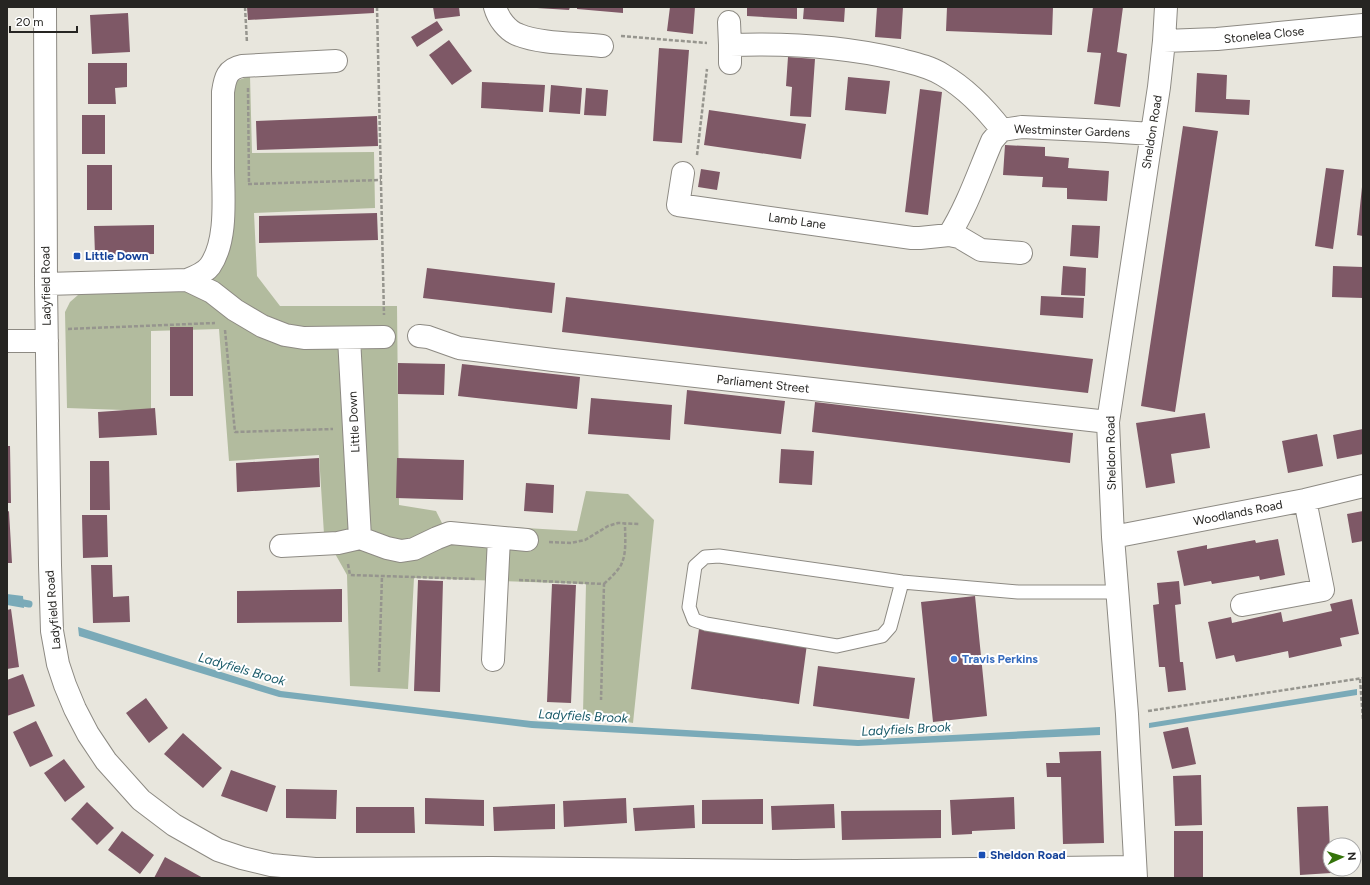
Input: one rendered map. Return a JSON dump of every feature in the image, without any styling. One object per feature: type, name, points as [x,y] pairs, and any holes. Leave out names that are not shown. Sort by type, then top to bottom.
[{"type":"street","name":"Ladyfield Road","points":[[45,7],[46,284],[52,631],[58,664],[72,703],[88,734],[106,761],[140,800],[174,825],[218,850],[271,865],[315,869],[492,873],[795,875],[1135,872]]},
{"type":"street","points":[[496,7],[505,26],[517,34],[534,39],[602,46]]},
{"type":"street","name":"Sheldon Road","points":[[1135,872],[1127,714],[1113,537],[1108,422],[1152,134],[1164,41],[1166,7]]},
{"type":"street","points":[[729,22],[730,54]]},
{"type":"street","name":"Stonelea Close","points":[[1164,41],[1217,39],[1363,25]]},
{"type":"street","name":"Westminster Gardens","points":[[730,54],[782,44],[839,49],[881,55],[916,64],[942,74],[971,94],[1002,130],[1022,127],[1152,134]]},
{"type":"street","points":[[46,284],[187,280],[200,275],[210,267],[216,255],[222,228],[224,85],[226,78],[235,67],[248,65],[336,61]]},
{"type":"street","points":[[949,235],[965,205],[992,141],[1002,130]]},
{"type":"street","name":"Lamb Lane","points":[[683,173],[678,205],[912,238],[949,235],[959,237],[981,250],[1021,253]]},
{"type":"street","points":[[187,280],[212,292],[230,316],[285,335],[304,338],[384,337]]},
{"type":"street","points":[[7,341],[47,335]]},
{"type":"street","name":"Parliament Street","points":[[419,336],[428,337],[459,348],[554,360],[1108,422]]},
{"type":"street","name":"Little Down","points":[[349,338],[360,538]]},
{"type":"street","name":"Woodlands Road","points":[[1113,537],[1304,500],[1363,486]]},
{"type":"street","points":[[1242,605],[1323,590],[1304,500]]},
{"type":"street","points":[[281,546],[338,543],[360,538],[387,548],[401,551],[414,549],[450,533],[527,540]]},
{"type":"street","points":[[493,660],[499,538]]},
{"type":"lane","points":[[902,582],[890,626],[882,636],[837,646],[706,624],[694,620],[689,607],[695,566],[705,557],[719,556],[902,582],[1018,592],[1118,592]]},
{"type":"path","points":[[245,7],[248,65],[249,184]]},
{"type":"path","points":[[377,7],[384,337]]},
{"type":"path","points":[[602,46],[614,47],[616,35],[730,54]]},
{"type":"path","points":[[683,173],[685,161],[696,163],[708,61],[730,54]]},
{"type":"path","points":[[223,184],[381,180]]},
{"type":"path","points":[[47,335],[230,316],[235,432],[354,428]]},
{"type":"path","points":[[527,540],[571,543],[585,540],[608,526],[618,523],[640,524]]},
{"type":"path","points":[[497,579],[604,584],[614,575],[622,564],[625,547],[625,524]]},
{"type":"path","points":[[379,672],[382,576]]},
{"type":"path","points":[[601,700],[604,584]]},
{"type":"path","points":[[1127,714],[1361,678],[1363,720]]},
{"type":"green space","points":[[250,76],[252,153],[374,152],[375,208],[254,213],[257,276],[280,306],[397,306],[399,505],[436,511],[442,523],[577,531],[586,491],[628,494],[654,520],[633,723],[583,713],[586,584],[414,578],[408,689],[350,686],[347,575],[324,534],[319,455],[229,461],[219,329],[151,331],[151,411],[67,408],[65,312],[70,302],[78,295],[222,265],[231,92],[236,81]]},
{"type":"water","points":[[7,594],[23,596],[24,608],[7,605]]},
{"type":"water","points":[[78,627],[281,691],[531,721],[858,740],[1100,727],[1100,735],[858,746],[532,728],[279,697],[79,636]]},
{"type":"water","points":[[1357,689],[1357,695],[1149,728],[1149,723]]},
{"type":"building","points":[[247,7],[374,7],[374,13],[248,20]]},
{"type":"building","points":[[433,7],[459,7],[460,16],[435,19]]},
{"type":"building","points":[[537,7],[570,7],[569,10]]},
{"type":"building","points":[[577,7],[623,7],[623,13],[577,9]]},
{"type":"building","points":[[670,7],[695,7],[693,34],[667,31]]},
{"type":"building","points":[[747,7],[797,7],[797,19],[747,16]]},
{"type":"building","points":[[804,7],[845,7],[844,22],[803,19]]},
{"type":"building","points":[[877,7],[903,7],[901,39],[875,37]]},
{"type":"building","points":[[947,7],[1053,7],[1052,35],[946,31]]},
{"type":"building","points":[[1093,7],[1123,7],[1117,52],[1127,54],[1120,107],[1094,104],[1101,53],[1087,52]]},
{"type":"building","points":[[128,13],[130,52],[92,54],[90,15]]},
{"type":"building","points":[[437,21],[443,30],[417,47],[411,37]]},
{"type":"building","points":[[449,40],[472,71],[452,85],[429,55]]},
{"type":"building","points":[[659,48],[689,50],[682,143],[653,141]]},
{"type":"building","points":[[788,57],[815,59],[811,117],[790,116],[792,87],[786,86]]},
{"type":"building","points":[[88,63],[127,63],[127,87],[115,88],[116,104],[88,104]]},
{"type":"building","points":[[1197,73],[1227,75],[1226,99],[1250,100],[1249,115],[1195,112]]},
{"type":"building","points":[[848,77],[890,81],[886,114],[845,110]]},
{"type":"building","points":[[482,82],[545,85],[543,112],[481,108]]},
{"type":"building","points":[[551,85],[582,88],[580,114],[549,112]]},
{"type":"building","points":[[586,88],[608,90],[606,116],[584,115]]},
{"type":"building","points":[[920,89],[942,92],[928,215],[905,212]]},
{"type":"building","points":[[709,110],[806,124],[801,159],[704,145]]},
{"type":"building","points":[[82,115],[105,115],[105,154],[82,154]]},
{"type":"building","points":[[377,116],[378,146],[257,150],[256,121]]},
{"type":"building","points":[[1183,126],[1218,131],[1175,412],[1141,406]]},
{"type":"building","points":[[1005,145],[1045,147],[1045,156],[1069,158],[1068,168],[1109,171],[1107,201],[1067,199],[1067,188],[1042,187],[1043,177],[1003,175]]},
{"type":"building","points":[[87,165],[112,165],[112,210],[87,210]]},
{"type":"building","points":[[1326,168],[1344,170],[1333,249],[1315,246]]},
{"type":"building","points":[[701,169],[720,172],[717,190],[698,187]]},
{"type":"building","points":[[1363,187],[1363,236],[1357,235]]},
{"type":"building","points":[[377,213],[378,240],[259,243],[259,216]]},
{"type":"building","points":[[154,225],[154,254],[95,255],[94,226]]},
{"type":"building","points":[[1072,225],[1100,226],[1098,258],[1070,256]]},
{"type":"building","points":[[1063,266],[1086,268],[1085,296],[1061,295]]},
{"type":"building","points":[[1333,266],[1363,267],[1363,298],[1332,297]]},
{"type":"building","points":[[427,268],[555,283],[552,313],[423,298]]},
{"type":"building","points":[[1041,296],[1084,298],[1083,318],[1040,315]]},
{"type":"building","points":[[566,297],[1093,359],[1088,393],[562,332]]},
{"type":"building","points":[[170,327],[193,327],[193,396],[170,396]]},
{"type":"building","points":[[398,363],[445,364],[444,395],[398,394]]},
{"type":"building","points":[[462,364],[580,377],[577,409],[458,396]]},
{"type":"building","points":[[687,390],[785,401],[781,434],[684,424]]},
{"type":"building","points":[[591,398],[672,405],[670,440],[588,434]]},
{"type":"building","points":[[815,402],[1073,433],[1070,463],[812,432]]},
{"type":"building","points":[[155,408],[157,435],[99,438],[98,412]]},
{"type":"building","points":[[1205,413],[1210,448],[1171,454],[1175,483],[1146,488],[1136,423]]},
{"type":"building","points":[[1363,429],[1363,454],[1337,459],[1333,435]]},
{"type":"building","points":[[1317,434],[1323,466],[1288,473],[1282,441]]},
{"type":"building","points":[[7,446],[10,446],[11,503],[7,503]]},
{"type":"building","points":[[781,449],[814,451],[812,485],[779,483]]},
{"type":"building","points":[[319,458],[320,487],[237,492],[236,463]]},
{"type":"building","points":[[397,458],[464,460],[463,500],[396,498]]},
{"type":"building","points":[[90,461],[109,461],[110,510],[90,510]]},
{"type":"building","points":[[526,483],[554,485],[553,513],[524,511]]},
{"type":"building","points":[[9,511],[12,563],[7,563],[7,512]]},
{"type":"building","points":[[1363,511],[1363,541],[1352,543],[1347,514]]},
{"type":"building","points":[[82,515],[107,515],[108,557],[83,558]]},
{"type":"building","points":[[1278,539],[1285,575],[1260,580],[1259,576],[1212,584],[1211,581],[1184,586],[1177,551],[1207,545],[1207,549],[1255,540],[1256,543]]},
{"type":"building","points":[[91,565],[112,565],[113,597],[129,596],[130,622],[93,623]]},
{"type":"building","points":[[418,580],[443,581],[440,692],[414,691]]},
{"type":"building","points":[[1179,581],[1181,604],[1175,605],[1180,662],[1183,662],[1186,690],[1168,692],[1165,667],[1159,667],[1153,605],[1159,604],[1157,583]]},
{"type":"building","points":[[552,584],[576,585],[571,703],[547,702]]},
{"type":"building","points":[[342,589],[342,622],[237,623],[237,591]]},
{"type":"building","name":"Travis Perkins","points":[[975,596],[987,716],[933,722],[921,602]]},
{"type":"building","points":[[1352,599],[1359,634],[1340,638],[1342,646],[1289,658],[1288,651],[1236,662],[1234,655],[1216,659],[1208,622],[1231,617],[1232,623],[1281,612],[1283,622],[1332,611],[1330,604]]},
{"type":"building","points":[[11,609],[19,667],[7,669],[7,610]]},
{"type":"building","points":[[699,629],[807,644],[799,704],[691,689]]},
{"type":"building","points":[[818,666],[915,678],[909,719],[813,706]]},
{"type":"building","points":[[23,674],[35,706],[7,716],[7,680]]},
{"type":"building","points":[[146,698],[168,728],[149,743],[126,713]]},
{"type":"building","points":[[36,721],[53,756],[30,767],[13,732]]},
{"type":"building","points":[[1188,727],[1196,764],[1172,769],[1163,732]]},
{"type":"building","points":[[183,733],[222,768],[203,788],[164,754]]},
{"type":"building","points":[[1101,751],[1104,843],[1063,844],[1061,777],[1047,777],[1046,763],[1060,763],[1059,752]]},
{"type":"building","points":[[64,759],[85,787],[65,802],[44,773]]},
{"type":"building","points":[[231,770],[276,786],[267,812],[221,796]]},
{"type":"building","points":[[1201,775],[1202,825],[1175,826],[1173,776]]},
{"type":"building","points":[[286,789],[337,790],[336,819],[286,818]]},
{"type":"building","points":[[1014,797],[1015,829],[972,831],[972,834],[952,835],[950,800]]},
{"type":"building","points":[[425,798],[484,800],[484,826],[425,824]]},
{"type":"building","points":[[626,798],[627,823],[564,827],[563,801]]},
{"type":"building","points":[[763,799],[763,824],[702,824],[702,800]]},
{"type":"building","points":[[87,802],[114,828],[97,845],[71,819]]},
{"type":"building","points":[[555,804],[555,829],[494,831],[493,807]]},
{"type":"building","points":[[834,804],[835,828],[772,830],[771,806]]},
{"type":"building","points":[[694,805],[695,828],[635,831],[633,808]]},
{"type":"building","points":[[1328,806],[1329,837],[1322,837],[1322,874],[1300,875],[1297,807]]},
{"type":"building","points":[[356,807],[414,807],[415,833],[356,833]]},
{"type":"building","points":[[941,810],[941,838],[842,840],[841,811]]},
{"type":"building","points":[[122,831],[154,855],[140,874],[108,850]]},
{"type":"building","points":[[1174,831],[1203,831],[1203,878],[1174,878]]},
{"type":"building","points":[[165,857],[203,878],[154,878]]},
{"type":"waterway","points":[[7,600],[29,604]]},
{"type":"place","name":"Little Down","points":[[77,256]]},
{"type":"place","name":"Travis Perkins","points":[[954,659]]},
{"type":"place","name":"Sheldon Road","points":[[982,855]]},
{"type":"water label","name":"Ladyfiels Brook","points":[[242,669]]},
{"type":"water label","name":"Ladyfiels Brook","points":[[583,716]]},
{"type":"water label","name":"Ladyfiels Brook","points":[[906,729]]}]
